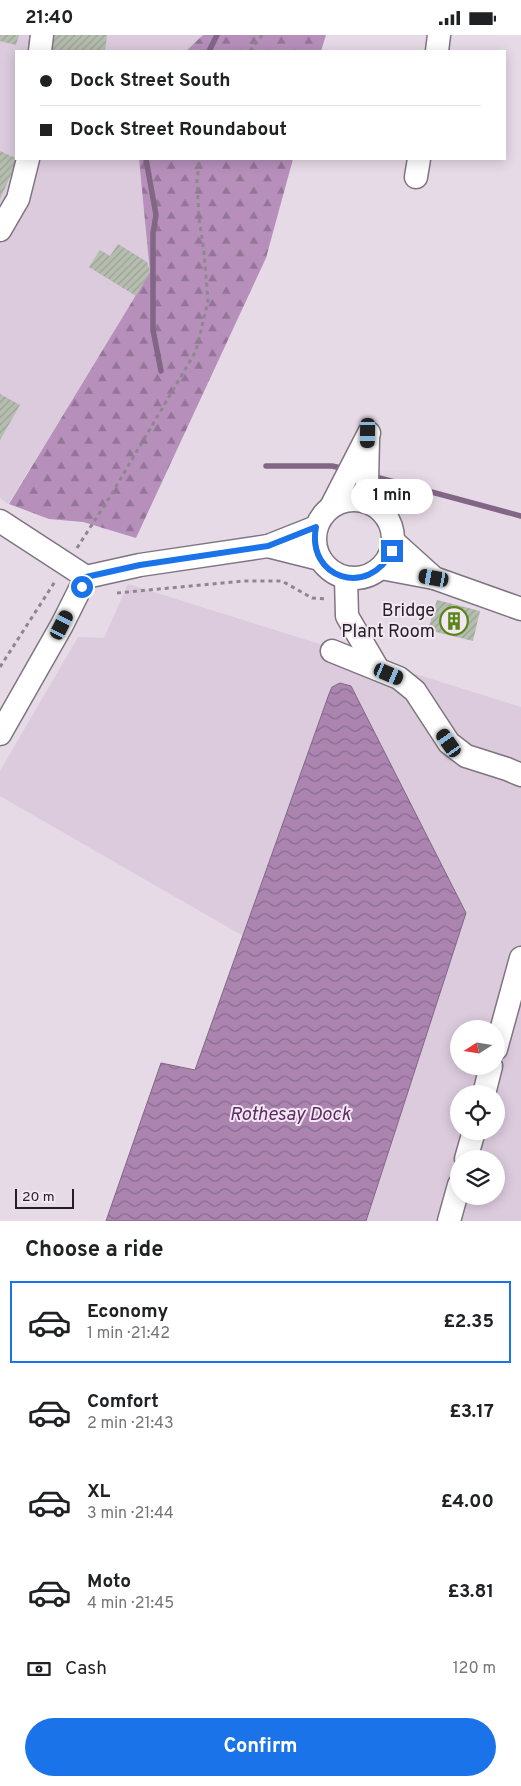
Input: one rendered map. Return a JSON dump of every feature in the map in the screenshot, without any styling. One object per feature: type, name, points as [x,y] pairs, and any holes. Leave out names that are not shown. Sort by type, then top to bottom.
[{"type":"street","points":[[40,50],[42,35]]},
{"type":"street","points":[[436,50],[439,35]]},
{"type":"street","points":[[0,230],[18,199],[28,160]]},
{"type":"street","points":[[332,507],[368,433],[367,482],[372,504]]},
{"type":"street","points":[[362,500],[372,504],[388,519],[392,530],[392,551],[381,568],[370,575],[358,578],[346,578],[327,568],[320,559],[315,544],[316,527],[321,517],[332,507],[339,502],[362,500]]},
{"type":"street","points":[[0,521],[82,587]]},
{"type":"street","points":[[0,734],[82,587],[140,565],[268,546],[316,527]]},
{"type":"street","points":[[393,541],[434,578]]},
{"type":"street","points":[[268,546],[320,559]]},
{"type":"street","points":[[381,568],[434,578],[521,609]]},
{"type":"street","points":[[346,578],[347,616],[378,669]]},
{"type":"street","points":[[332,651],[399,678],[415,691],[449,743],[466,756],[521,775]]},
{"type":"street","points":[[504,1020],[521,958]]},
{"type":"street","points":[[449,1221],[453,1205]]},
{"type":"path","points":[[251,50],[262,35]]},
{"type":"path","points":[[0,667],[111,495],[196,351],[208,301],[199,217],[198,179],[200,160]]},
{"type":"path","points":[[61,572],[82,587]]},
{"type":"path","points":[[114,593],[244,581],[282,581],[312,598],[347,600]]},
{"type":"shaded area","points":[[0,35],[203,35],[187,50],[15,50],[15,160],[139,160],[151,271],[8,504],[0,498]]},
{"type":"shaded area","points":[[128,584],[521,707],[521,1221],[363,1221],[340,683],[332,687],[243,936],[0,796],[0,771],[78,637],[104,638]]},
{"type":"green space","points":[[203,35],[326,35],[321,50],[187,50]]},
{"type":"green space","points":[[139,160],[293,160],[266,258],[136,538],[83,522],[49,519],[9,504],[150,272]]},
{"type":"water","name":"Rothesay Dock","points":[[340,683],[351,686],[466,913],[366,1221],[106,1221],[161,1063],[195,1070],[329,694],[332,687]]},
{"type":"building","points":[[0,35],[19,35],[16,45],[0,41]]},
{"type":"building","points":[[52,35],[107,35],[105,50],[51,50]]},
{"type":"building","points":[[0,151],[18,160],[0,199]]},
{"type":"building","points":[[118,244],[147,262],[150,272],[136,296],[89,267],[100,250],[110,256]]},
{"type":"building","points":[[0,394],[20,405],[0,440]]},
{"type":"building","name":"Bridge Plant Room","points":[[437,600],[480,611],[473,641],[428,630]]},
{"type":"waterway","points":[[210,50],[217,35]]},
{"type":"waterway","points":[[146,160],[156,215],[153,233],[153,330],[161,371]]},
{"type":"waterway","points":[[266,466],[332,466],[346,469]]},
{"type":"waterway","points":[[372,476],[521,516]]},
{"type":"place","name":"Bridge Plant Room","points":[[454,621]]},
{"type":"route","points":[[82,587],[86,577],[140,565],[268,546],[316,527],[315,549],[320,559],[327,568],[346,578],[370,575],[381,568],[392,551]]}]
